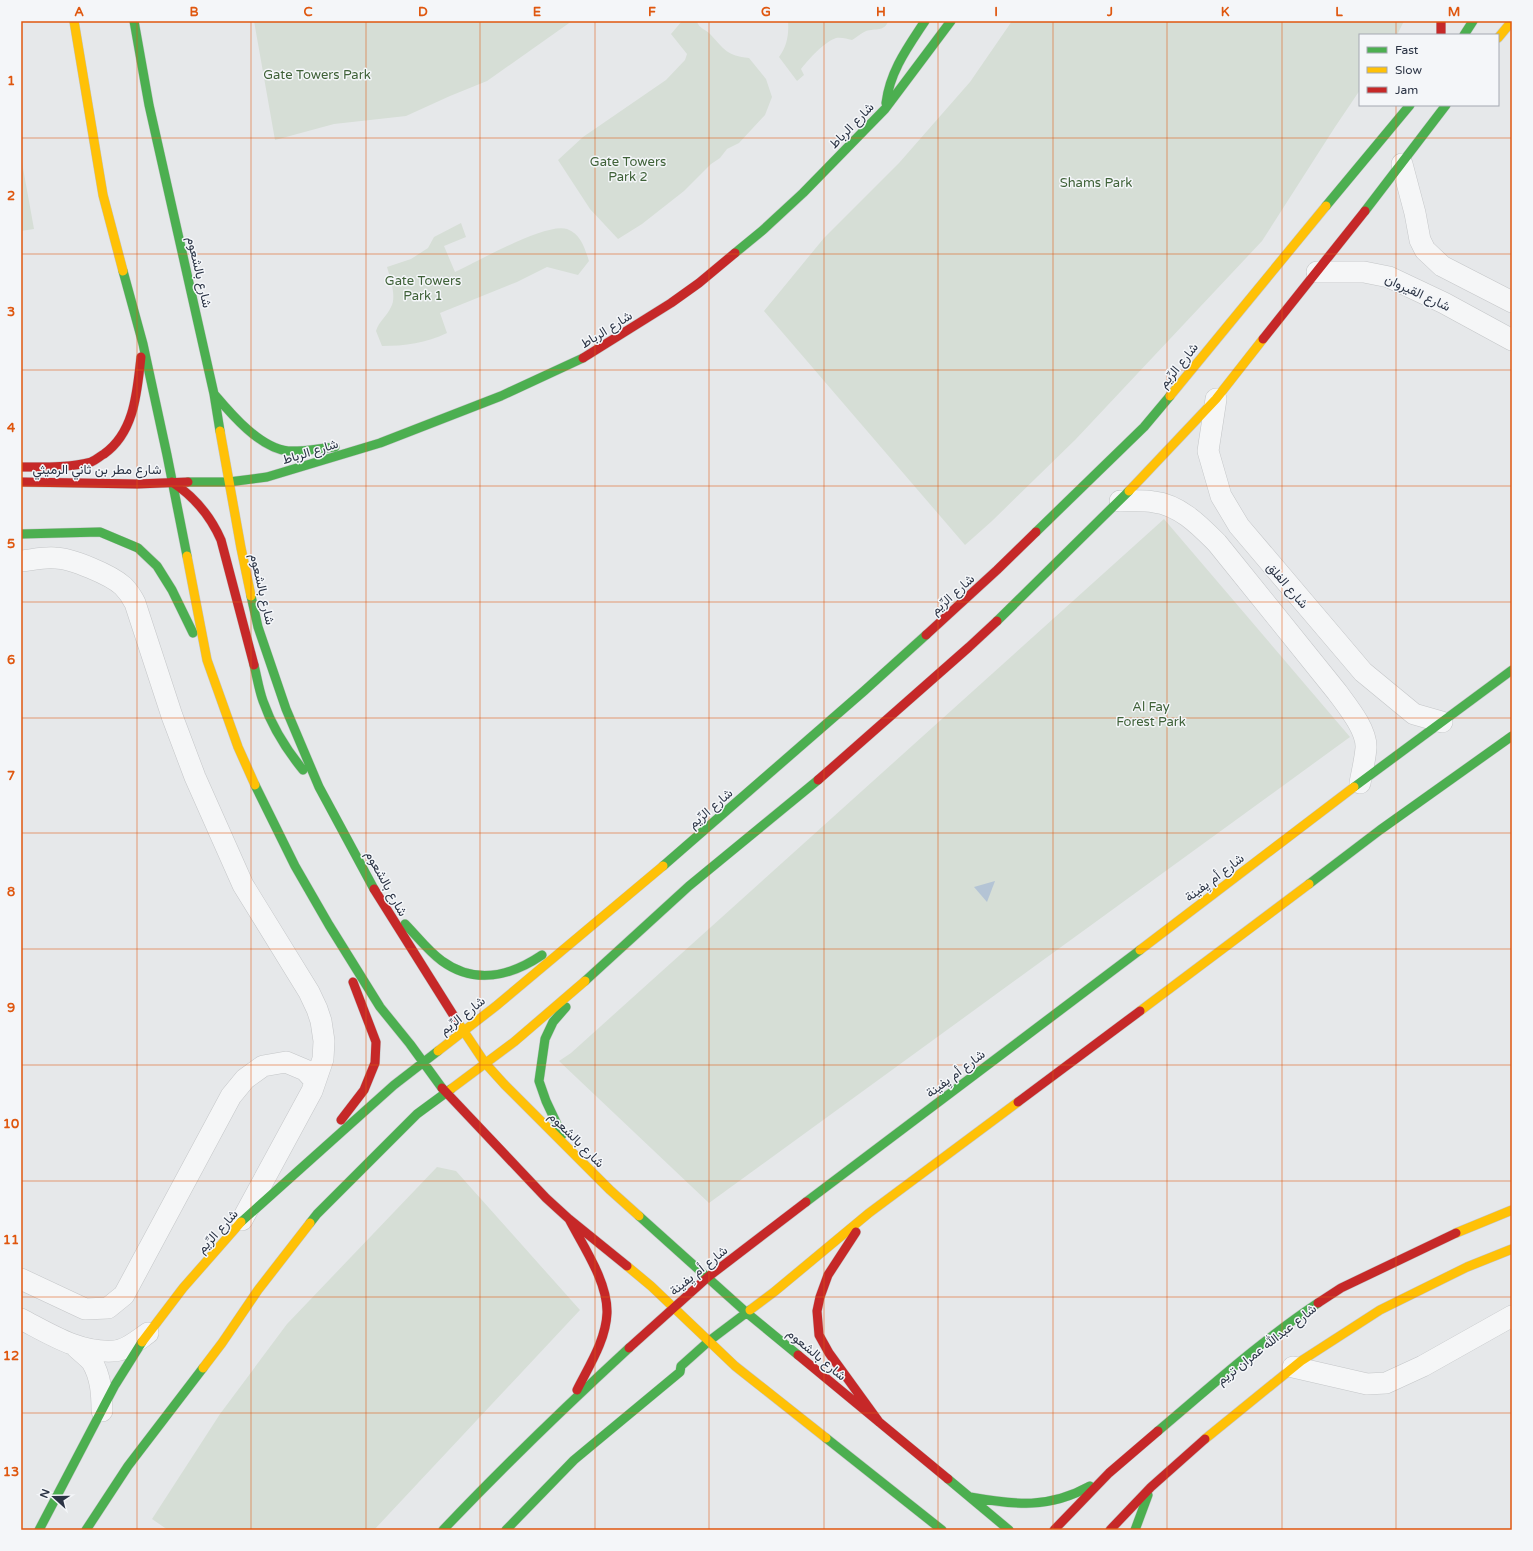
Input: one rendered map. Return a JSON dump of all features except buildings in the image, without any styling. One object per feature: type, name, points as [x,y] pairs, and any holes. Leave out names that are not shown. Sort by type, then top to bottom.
[{"type":"main road","points":[[74,21],[103,195],[143,344],[207,660]]},
{"type":"main road","name":"شارع بالشعوم","points":[[134,21],[149,105],[214,394],[241,548],[258,627],[286,709],[319,787],[378,897],[485,1063],[571,1152],[610,1190],[747,1313],[1009,1530]]},
{"type":"main road","points":[[885,109],[888,87],[896,66],[925,21]]},
{"type":"main road","name":"شارع الرباط","points":[[172,482],[230,482],[273,475],[380,443],[502,396],[579,361],[699,284],[763,230],[803,193],[885,109],[951,21]]},
{"type":"main road","points":[[1441,21],[1441,34]]},
{"type":"main road","points":[[1465,34],[1473,21]]},
{"type":"main road","points":[[1499,37],[1512,21]]},
{"type":"main road","name":"شارع الرِّيم","points":[[39,1530],[115,1385],[148,1333],[183,1288],[240,1223],[394,1085],[423,1061],[464,1031],[587,931],[864,691],[998,570],[1144,426],[1409,106]]},
{"type":"main road","points":[[86,1530],[128,1466],[222,1343],[258,1290],[317,1214],[418,1114],[514,1042],[611,958],[689,886],[829,771],[969,647],[1046,574],[1120,501],[1216,399],[1402,164],[1445,106]]},
{"type":"main road","points":[[21,468],[38,468],[90,462],[105,454],[115,446],[123,436],[128,423],[135,396],[143,344]]},
{"type":"main road","points":[[214,394],[250,433],[283,450],[304,450],[380,443]]},
{"type":"main road","name":"شارع مطر بن ثاني الرميثي","points":[[21,482],[137,484],[172,482]]},
{"type":"main road","points":[[172,482],[193,497],[202,506],[216,528],[221,540],[263,701],[286,748],[296,762],[319,787]]},
{"type":"main road","points":[[21,534],[100,532],[138,548],[157,566],[172,590],[207,660],[238,747],[262,799],[296,866],[330,926],[380,1007],[423,1061],[446,1093],[569,1219],[652,1286],[735,1366],[938,1528]]},
{"type":"main road","name":"شارع أم يِفينة","points":[[443,1530],[572,1400],[708,1277],[1360,783],[1512,670]]},
{"type":"main road","points":[[506,1530],[574,1460],[680,1372],[681,1366],[709,1340],[747,1313],[869,1213],[1380,830],[1512,736]]},
{"type":"main road","points":[[378,897],[442,961],[460,971],[475,975],[492,976],[513,971],[587,931]]},
{"type":"main road","points":[[311,1160],[364,1090],[375,1063],[376,1042],[330,926]]},
{"type":"main road","points":[[571,1152],[546,1101],[539,1081],[545,1040],[553,1022],[611,958]]},
{"type":"main road","name":"شارع عبدالله عمران تريم","points":[[1054,1530],[1110,1473],[1207,1389],[1297,1318],[1341,1288],[1460,1231],[1512,1210]]},
{"type":"main road","points":[[869,1213],[828,1275],[820,1297],[817,1311],[820,1336],[829,1353],[878,1422]]},
{"type":"main road","points":[[569,1219],[605,1291],[608,1313],[597,1346],[572,1400]]},
{"type":"main road","points":[[1110,1530],[1151,1487],[1219,1427],[1301,1361],[1380,1310],[1467,1267],[1512,1249]]},
{"type":"main road","points":[[968,1497],[1001,1503],[1032,1504],[1060,1500],[1086,1489],[1110,1473]]},
{"type":"main road","points":[[1136,1530],[1151,1487]]},
{"type":"street","points":[[1402,164],[1420,240],[1425,250],[1442,266],[1512,302]]},
{"type":"street","name":"شارع القيروان","points":[[1317,272],[1364,272],[1389,277],[1444,303],[1512,340]]},
{"type":"street","points":[[1444,303],[1440,298],[1440,285],[1449,276],[1455,274],[1462,275]]},
{"type":"street","name":"شارع الفلق","points":[[1216,399],[1208,451],[1221,496],[1239,526],[1363,672],[1414,714],[1442,722]]},
{"type":"street","points":[[1120,501],[1155,502],[1175,508],[1196,522],[1217,544],[1337,692],[1355,717],[1365,738],[1366,747],[1360,783]]},
{"type":"street","points":[[1217,544],[1218,538],[1224,528],[1234,525],[1239,526]]},
{"type":"street","points":[[21,561],[44,557],[57,558],[80,564],[111,578],[122,585],[135,603],[172,716],[195,777],[243,885],[292,963],[317,1009],[324,1041],[323,1059],[312,1091],[264,1176],[240,1223]]},
{"type":"street","points":[[1337,692],[1345,692],[1358,686],[1362,680],[1363,672]]},
{"type":"street","points":[[21,1279],[85,1309],[108,1308],[124,1295],[231,1096],[245,1079],[263,1066],[286,1062],[305,1070],[315,1081]]},
{"type":"street","points":[[1293,1368],[1367,1384],[1386,1383],[1423,1366],[1512,1316]]},
{"type":"street","points":[[21,1320],[76,1347],[114,1352],[132,1344],[148,1333]]},
{"type":"street","points":[[76,1347],[91,1362],[98,1377],[102,1394],[102,1411]]},
{"type":"green space","name":"Gate Towers Park","points":[[254,21],[572,21],[487,81],[406,116],[334,124],[275,140]]},
{"type":"green space","name":"Gate Towers Park 2","points":[[682,21],[697,21],[700,27],[710,34],[726,51],[736,56],[749,58],[766,79],[772,97],[765,115],[739,143],[727,149],[720,158],[711,164],[684,191],[642,224],[618,239],[590,209],[558,160],[583,137],[666,80],[685,60],[687,54],[671,34]]},
{"type":"green space","points":[[788,21],[888,21],[885,27],[866,31],[852,40],[836,38],[831,40],[812,56],[801,69],[804,75],[797,81],[779,57],[787,40]]},
{"type":"green space","name":"Shams Park","points":[[1012,21],[1404,21],[1398,34],[1359,34],[1359,91],[1262,241],[1076,439],[992,521],[965,545],[764,311],[824,238],[899,163],[970,82]]},
{"type":"green space","points":[[21,157],[34,229],[21,231]]},
{"type":"green space","name":"Gate Towers Park 1","points":[[461,223],[466,237],[444,246],[455,272],[511,244],[544,231],[557,228],[567,229],[576,234],[582,242],[589,261],[578,275],[547,267],[517,282],[440,313],[447,333],[415,343],[382,346],[376,331],[393,303],[392,287],[387,267],[411,259],[428,248],[434,237]]},
{"type":"green space","name":"Al Fay Forest Park","points":[[1164,519],[1350,737],[709,1203],[559,1061],[571,1053]]},
{"type":"green space","points":[[437,1167],[456,1171],[580,1310],[374,1530],[168,1530],[152,1519],[220,1414],[287,1324]]},
{"type":"water","points":[[995,881],[987,902],[974,887]]},
{"type":"traffic: fast","points":[[134,21],[149,105],[214,394],[220,431]]},
{"type":"traffic: fast","points":[[886,103],[891,80],[906,50],[925,21]]},
{"type":"traffic: fast","points":[[735,253],[763,230],[803,193],[885,109],[951,21]]},
{"type":"traffic: fast","points":[[1465,34],[1473,21]]},
{"type":"traffic: fast","points":[[1326,206],[1409,106]]},
{"type":"traffic: fast","points":[[1365,211],[1445,106]]},
{"type":"traffic: fast","points":[[123,271],[143,344],[187,556]]},
{"type":"traffic: fast","points":[[188,482],[229,482],[267,477],[380,443],[501,396],[583,358]]},
{"type":"traffic: fast","points":[[215,395],[247,429],[267,444],[278,449],[294,451],[335,447]]},
{"type":"traffic: fast","points":[[1036,532],[1144,427],[1170,396]]},
{"type":"traffic: fast","points":[[997,621],[1129,491]]},
{"type":"traffic: fast","points":[[21,534],[100,532],[138,548],[157,566],[172,590],[193,633]]},
{"type":"traffic: fast","points":[[251,596],[258,627],[286,709],[319,787],[374,889]]},
{"type":"traffic: fast","points":[[663,866],[926,635]]},
{"type":"traffic: fast","points":[[254,665],[262,697],[275,729],[285,746],[303,770]]},
{"type":"traffic: fast","points":[[1354,787],[1512,670]]},
{"type":"traffic: fast","points":[[1309,884],[1380,830],[1512,736]]},
{"type":"traffic: fast","points":[[585,981],[689,886],[818,780]]},
{"type":"traffic: fast","points":[[255,785],[295,866],[329,925],[380,1007],[410,1044],[442,1088]]},
{"type":"traffic: fast","points":[[405,924],[427,948],[442,961],[467,973],[493,975],[518,968],[542,955]]},
{"type":"traffic: fast","points":[[806,1202],[1140,950]]},
{"type":"traffic: fast","points":[[562,1135],[546,1101],[539,1081],[545,1039],[553,1022],[566,1007]]},
{"type":"traffic: fast","points":[[241,1222],[394,1085],[438,1051]]},
{"type":"traffic: fast","points":[[310,1223],[317,1214],[417,1114],[451,1089]]},
{"type":"traffic: fast","points":[[639,1216],[747,1313],[798,1355]]},
{"type":"traffic: fast","points":[[1158,1431],[1256,1348],[1318,1303]]},
{"type":"traffic: fast","points":[[506,1530],[574,1460],[680,1372],[681,1366],[709,1341],[750,1310]]},
{"type":"traffic: fast","points":[[39,1530],[115,1385],[142,1342]]},
{"type":"traffic: fast","points":[[443,1530],[488,1483],[581,1392],[629,1348]]},
{"type":"traffic: fast","points":[[86,1530],[128,1466],[203,1368]]},
{"type":"traffic: fast","points":[[826,1438],[942,1530]]},
{"type":"traffic: fast","points":[[948,1479],[1009,1530]]},
{"type":"traffic: fast","points":[[970,1497],[1017,1503],[1046,1502],[1060,1499],[1090,1486]]},
{"type":"traffic: fast","points":[[1135,1530],[1148,1495]]},
{"type":"traffic: slow","points":[[74,21],[103,195],[123,271]]},
{"type":"traffic: slow","points":[[1499,37],[1512,21]]},
{"type":"traffic: slow","points":[[1170,396],[1326,206]]},
{"type":"traffic: slow","points":[[1129,491],[1216,399],[1263,339]]},
{"type":"traffic: slow","points":[[220,431],[251,596]]},
{"type":"traffic: slow","points":[[187,556],[207,660],[238,747],[255,785]]},
{"type":"traffic: slow","points":[[1140,950],[1354,787]]},
{"type":"traffic: slow","points":[[438,1051],[496,1006],[663,866]]},
{"type":"traffic: slow","points":[[1140,1011],[1309,884]]},
{"type":"traffic: slow","points":[[451,1089],[514,1042],[585,981]]},
{"type":"traffic: slow","points":[[457,1021],[485,1063],[504,1084],[610,1190],[639,1216]]},
{"type":"traffic: slow","points":[[750,1310],[774,1292],[869,1213],[1018,1102]]},
{"type":"traffic: slow","points":[[1456,1233],[1512,1210]]},
{"type":"traffic: slow","points":[[142,1342],[183,1288],[241,1222]]},
{"type":"traffic: slow","points":[[203,1368],[258,1290],[310,1223]]},
{"type":"traffic: slow","points":[[1205,1439],[1301,1361],[1380,1310],[1467,1267],[1512,1249]]},
{"type":"traffic: slow","points":[[627,1266],[651,1286],[735,1366],[826,1438]]},
{"type":"traffic: jam","points":[[1441,21],[1441,34]]},
{"type":"traffic: jam","points":[[1263,339],[1365,211]]},
{"type":"traffic: jam","points":[[583,358],[671,303],[699,283],[735,253]]},
{"type":"traffic: jam","points":[[21,467],[65,466],[91,462],[104,454],[114,445],[128,423],[133,410],[141,357]]},
{"type":"traffic: jam","points":[[21,482],[137,484],[188,482]]},
{"type":"traffic: jam","points":[[172,482],[195,500],[217,531],[221,540],[254,665]]},
{"type":"traffic: jam","points":[[926,635],[1036,532]]},
{"type":"traffic: jam","points":[[818,780],[997,621]]},
{"type":"traffic: jam","points":[[374,889],[457,1021]]},
{"type":"traffic: jam","points":[[341,1120],[364,1090],[375,1063],[376,1042],[353,982]]},
{"type":"traffic: jam","points":[[1018,1102],[1140,1011]]},
{"type":"traffic: jam","points":[[442,1088],[546,1198],[569,1219],[627,1266]]},
{"type":"traffic: jam","points":[[629,1348],[708,1277],[806,1202]]},
{"type":"traffic: jam","points":[[569,1219],[594,1264],[603,1289],[607,1313],[604,1333],[592,1362],[577,1390]]},
{"type":"traffic: jam","points":[[856,1232],[828,1275],[820,1297],[817,1311],[819,1335],[829,1353],[879,1422]]},
{"type":"traffic: jam","points":[[1318,1303],[1341,1288],[1456,1233]]},
{"type":"traffic: jam","points":[[798,1355],[948,1479]]},
{"type":"traffic: jam","points":[[1054,1530],[1109,1473],[1158,1431]]},
{"type":"traffic: jam","points":[[1110,1530],[1151,1487],[1205,1439]]}]
